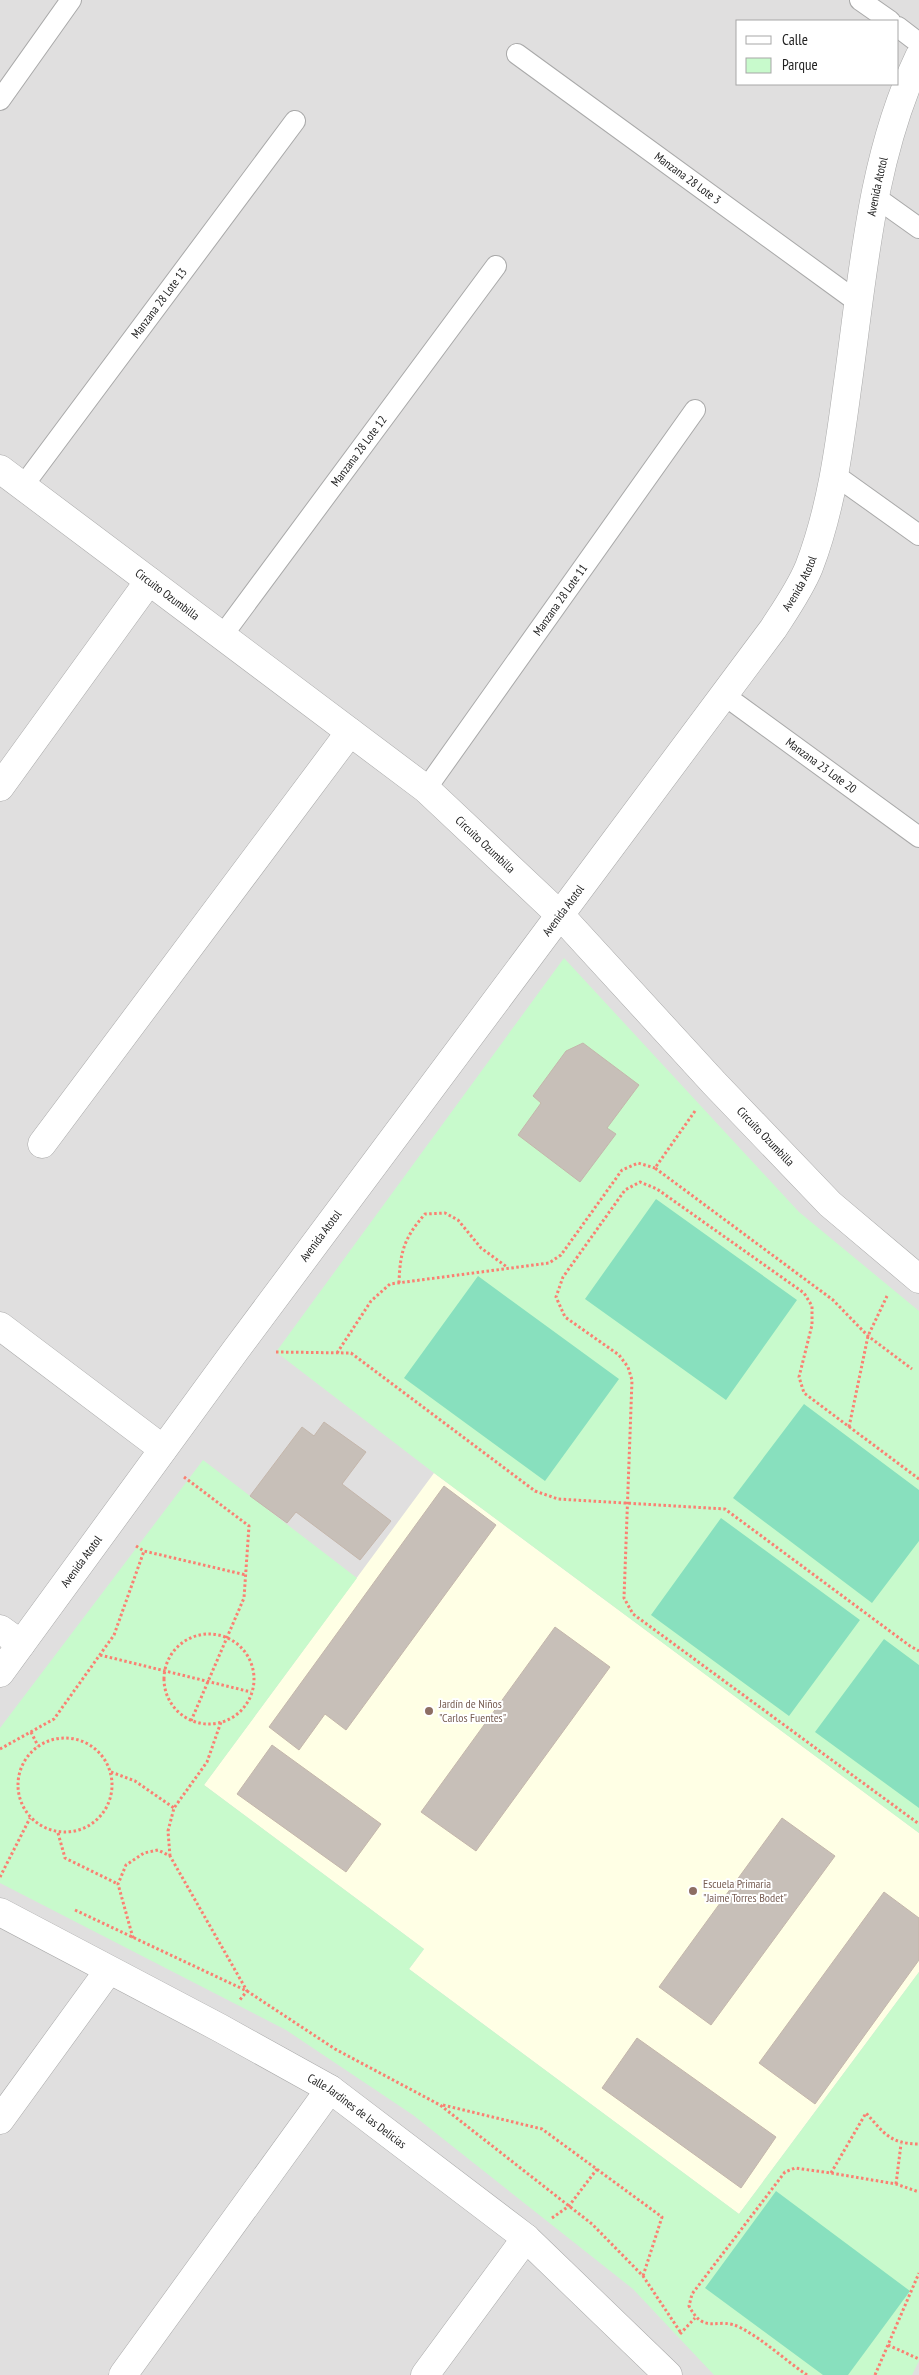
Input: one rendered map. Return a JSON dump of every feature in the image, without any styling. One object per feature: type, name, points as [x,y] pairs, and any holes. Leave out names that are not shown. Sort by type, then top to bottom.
[{"type":"street","name":"Avenida Atotol","points":[[0,1673],[10,1636],[105,1529],[235,1351],[561,916],[792,601],[808,567],[835,475],[874,196],[896,115],[919,57]]},
{"type":"street","name":"Circuito Ozumbilla","points":[[0,469],[426,789],[561,916],[714,1083],[830,1204],[911,1272]]},
{"type":"street","points":[[0,787],[149,581]]},
{"type":"street","points":[[42,1144],[350,732]]},
{"type":"street","points":[[0,1326],[160,1453]]},
{"type":"street","name":"Calle Jardines de las Delicias","points":[[0,1912],[220,2028],[330,2090],[526,2238],[668,2375]]},
{"type":"street","points":[[0,2120],[109,1970]]},
{"type":"street","points":[[123,2375],[330,2090]]},
{"type":"street","points":[[425,2375],[526,2238]]},
{"type":"lane","points":[[0,100],[71,0]]},
{"type":"lane","points":[[860,0],[889,20]]},
{"type":"lane","points":[[899,28],[919,43]]},
{"type":"lane","name":"Manzana 28 Lote 3","points":[[517,54],[859,303]]},
{"type":"lane","name":"Manzana 28 Lote 13","points":[[23,486],[296,121]]},
{"type":"lane","points":[[874,196],[919,228]]},
{"type":"lane","name":"Manzana 28 Lote 12","points":[[222,636],[496,266]]},
{"type":"lane","name":"Manzana 28 Lote 11","points":[[426,789],[695,410]]},
{"type":"lane","points":[[835,475],[919,535]]},
{"type":"lane","name":"Manzana 23 Lote 20","points":[[724,695],[919,837]]},
{"type":"path","points":[[655,1168],[714,1083]]},
{"type":"path","points":[[337,1353],[371,1301],[390,1284],[549,1263],[561,1254],[622,1170],[638,1163],[655,1168],[833,1300],[868,1336],[912,1369]]},
{"type":"path","points":[[919,1478],[804,1393],[799,1377],[812,1325],[812,1306],[804,1293],[657,1189],[640,1182],[625,1190],[563,1277],[556,1297],[565,1317],[619,1355],[628,1367],[632,1380],[624,1598],[632,1614],[919,1824]]},
{"type":"path","points":[[399,1283],[399,1258],[412,1229],[425,1214],[445,1213],[458,1220],[481,1248],[508,1268]]},
{"type":"path","points":[[849,1426],[868,1336],[911,1272]]},
{"type":"path","points":[[235,1351],[351,1353],[535,1491],[558,1499],[725,1509],[919,1651]]},
{"type":"path","points":[[160,1453],[248,1526],[244,1598],[191,1720]]},
{"type":"path","points":[[105,1529],[144,1551],[246,1575]]},
{"type":"path","points":[[0,1750],[54,1719],[114,1635],[144,1551]]},
{"type":"path","points":[[208,1634],[226,1638],[234,1641],[244,1652],[251,1664],[254,1678],[252,1692],[245,1704],[234,1716],[221,1722],[205,1724],[191,1720],[178,1712],[169,1700],[164,1686],[164,1671],[170,1656],[180,1644],[193,1636],[208,1634]]},
{"type":"path","points":[[100,1655],[252,1692]]},
{"type":"path","points":[[220,2028],[247,1991],[170,1856],[168,1831],[174,1808],[207,1762],[221,1722]]},
{"type":"path","points":[[31,1732],[38,1746]]},
{"type":"path","points":[[66,1737],[82,1740],[95,1747],[105,1758],[111,1772],[113,1787],[110,1802],[102,1816],[89,1827],[74,1832],[58,1833],[43,1828],[30,1818],[21,1804],[18,1788],[20,1771],[27,1757],[38,1746],[52,1740],[66,1737]]},
{"type":"path","points":[[111,1772],[136,1781],[174,1808]]},
{"type":"path","points":[[0,1877],[30,1818]]},
{"type":"path","points":[[58,1833],[64,1858],[118,1884]]},
{"type":"path","points":[[109,1970],[134,1938],[118,1884],[126,1865],[144,1853],[158,1850],[170,1856]]},
{"type":"path","points":[[440,2105],[542,2129],[662,2217],[643,2276]]},
{"type":"path","points":[[831,2173],[866,2113],[882,2132],[901,2144],[919,2144]]},
{"type":"path","points":[[896,2184],[901,2144]]},
{"type":"path","points":[[807,2375],[740,2327],[727,2323],[708,2324],[695,2318],[689,2306],[692,2294],[785,2172],[795,2168],[831,2173],[896,2184],[919,2192]]},
{"type":"path","points":[[526,2238],[569,2206],[598,2169]]},
{"type":"path","points":[[875,2375],[919,2273]]},
{"type":"path","points":[[888,2345],[919,2359]]},
{"type":"shaded area","points":[[0,0],[919,0],[919,2375],[0,2375]]},
{"type":"shaded area","name":"Escuela Primaria \"Jaime Torres Bodet\"","points":[[434,1473],[919,1833],[919,1972],[739,2214],[409,1969],[424,1949],[204,1785]]},
{"type":"green space","points":[[564,958],[799,1212],[919,1311],[919,1833],[434,1473],[276,1352]]},
{"type":"green space","points":[[656,1199],[797,1300],[726,1400],[585,1299]]},
{"type":"green space","points":[[478,1276],[619,1379],[545,1481],[404,1378]]},
{"type":"green space","points":[[804,1404],[919,1490],[919,1541],[872,1603],[733,1498]]},
{"type":"green space","points":[[203,1460],[357,1578],[204,1785],[424,1949],[409,1969],[739,2214],[919,1972],[919,2361],[912,2375],[714,2375],[633,2289],[413,2115],[286,2030],[0,1883],[0,1728]]},
{"type":"green space","points":[[721,1518],[860,1620],[789,1716],[651,1615]]},
{"type":"green space","points":[[884,1639],[919,1665],[919,1808],[815,1732]]},
{"type":"green space","points":[[776,2191],[910,2291],[848,2375],[823,2375],[705,2288]]},
{"type":"building","points":[[583,1043],[639,1085],[607,1128],[616,1134],[580,1182],[518,1135],[541,1103],[533,1096],[566,1051]]},
{"type":"building","points":[[324,1422],[366,1452],[342,1484],[391,1521],[360,1560],[296,1512],[287,1523],[250,1496],[302,1427],[314,1436]]},
{"type":"building","points":[[444,1486],[496,1525],[346,1730],[325,1714],[299,1750],[269,1727]]},
{"type":"building","points":[[555,1627],[610,1667],[476,1851],[421,1812]]},
{"type":"building","points":[[272,1745],[381,1824],[346,1872],[237,1794]]},
{"type":"building","points":[[782,1818],[835,1856],[711,2025],[659,1987]]},
{"type":"building","points":[[884,1892],[919,1918],[919,1960],[815,2104],[759,2063]]},
{"type":"building","points":[[637,2038],[776,2137],[741,2188],[602,2088]]},
{"type":"place","name":"Jardín de Niños \"Carlos Fuentes\"","points":[[429,1711]]},
{"type":"place","name":"Escuela Primaria \"Jaime Torres Bodet\"","points":[[693,1891]]}]
